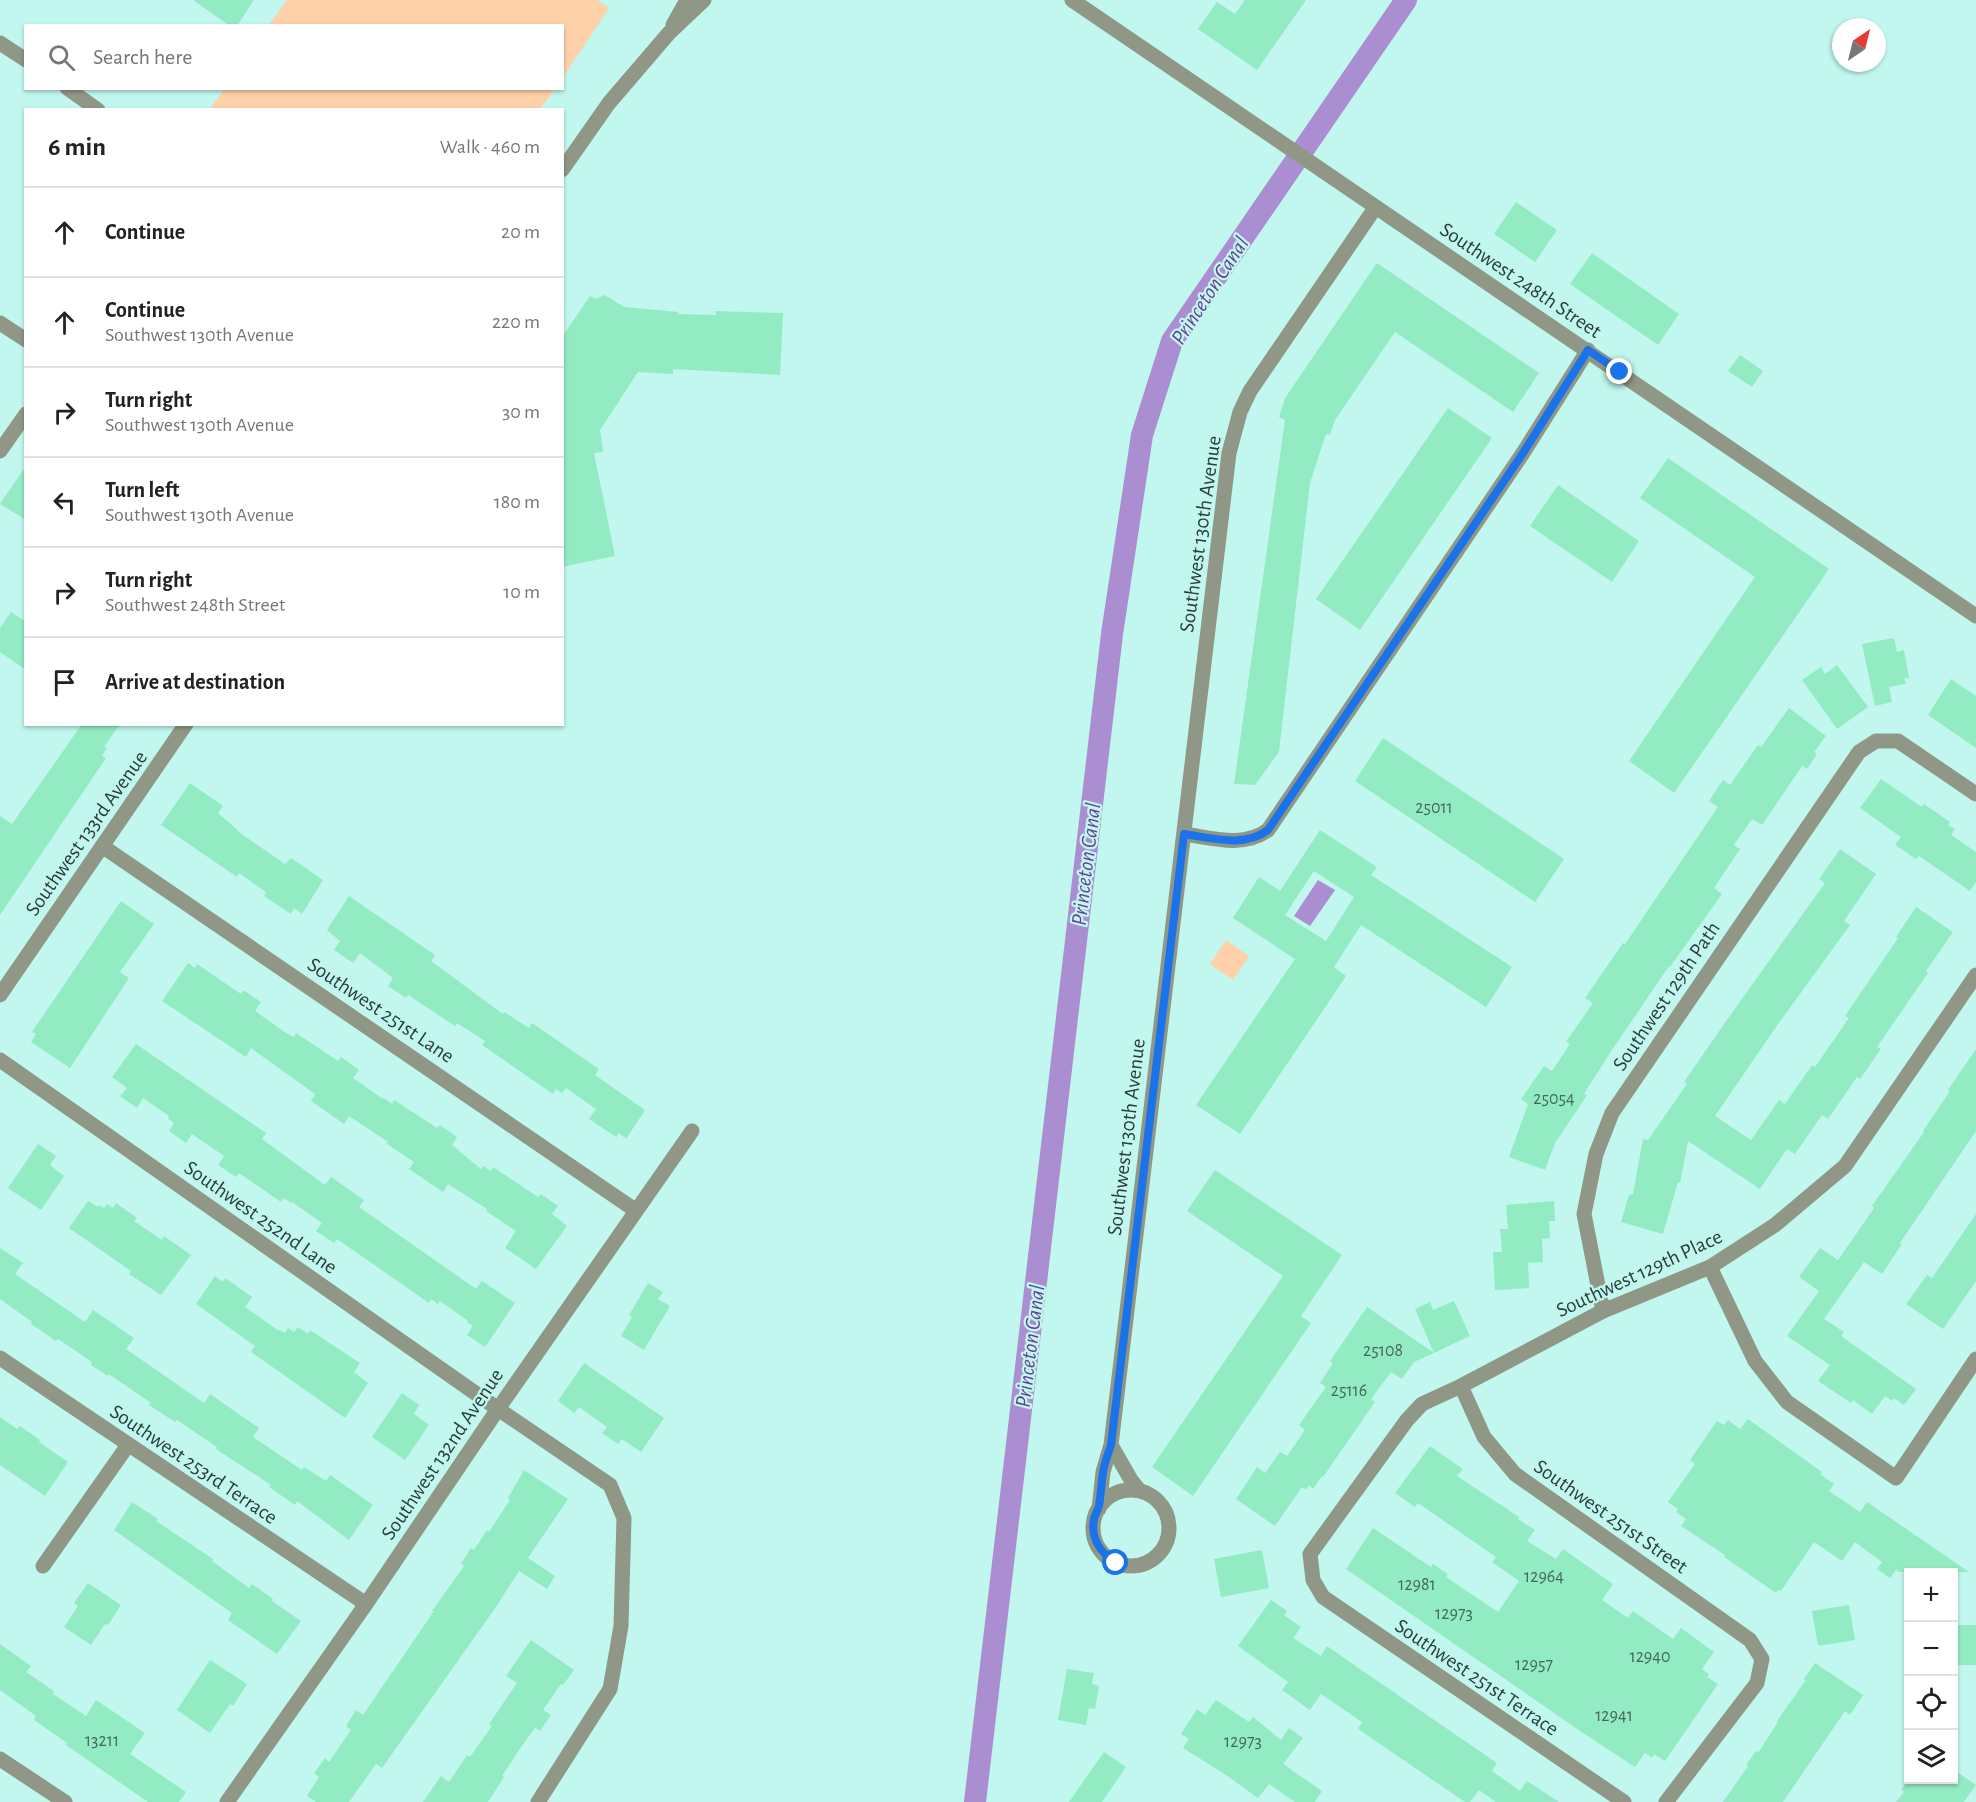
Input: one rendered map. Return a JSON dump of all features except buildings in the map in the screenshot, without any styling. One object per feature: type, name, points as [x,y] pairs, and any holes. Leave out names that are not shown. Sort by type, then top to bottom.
[{"type":"street","points":[[669,33],[687,0]]},
{"type":"street","points":[[564,167],[609,103],[669,33],[704,0]]},
{"type":"street","name":"Southwest 248th Street","points":[[1072,0],[1976,616]]},
{"type":"street","points":[[0,43],[24,59]]},
{"type":"street","points":[[70,90],[95,108]]},
{"type":"street","name":"Southwest 130th Avenue","points":[[1099,1509],[1103,1472],[1111,1445],[1229,453],[1237,423],[1250,391],[1375,208]]},
{"type":"street","points":[[0,323],[24,339]]},
{"type":"street","points":[[1184,834],[1244,841],[1258,838],[1268,830],[1523,453],[1588,350]]},
{"type":"street","points":[[0,451],[24,417]]},
{"type":"street","name":"Southwest 133rd Avenue","points":[[0,995],[185,726]]},
{"type":"street","name":"Southwest 129th Path","points":[[1603,1311],[1584,1214],[1596,1154],[1612,1113],[1859,752],[1876,741],[1898,741],[1976,794]]},
{"type":"street","name":"Southwest 251st Lane","points":[[102,846],[635,1210]]},
{"type":"street","name":"Southwest 129th Place","points":[[1313,1580],[1311,1554],[1407,1420],[1422,1404],[1461,1386],[1603,1311],[1710,1267],[1775,1225],[1845,1166],[1976,975]]},
{"type":"street","name":"Southwest 252nd Lane","points":[[0,1060],[610,1485],[624,1518],[621,1626],[610,1689],[538,1802]]},
{"type":"street","name":"Southwest 132nd Avenue","points":[[227,1802],[366,1604],[635,1210],[692,1131]]},
{"type":"street","points":[[1710,1267],[1755,1361],[1787,1402],[1896,1478],[1976,1359]]},
{"type":"street","name":"Southwest 253rd Terrace","points":[[0,1358],[366,1604]]},
{"type":"street","name":"Southwest 251st Street","points":[[1461,1386],[1484,1437],[1515,1474],[1750,1640],[1762,1659],[1756,1683],[1666,1802]]},
{"type":"street","points":[[43,1566],[128,1445]]},
{"type":"street","points":[[1111,1445],[1140,1491]]},
{"type":"street","points":[[1131,1490],[1140,1491],[1159,1502],[1169,1520],[1167,1541],[1163,1550],[1155,1558],[1136,1566],[1125,1566],[1107,1557],[1100,1549],[1093,1529],[1094,1519],[1099,1509],[1112,1495],[1131,1490]]},
{"type":"street","name":"Southwest 251st Terrace","points":[[1313,1580],[1323,1597],[1624,1802]]},
{"type":"street","points":[[0,1758],[65,1802]]},
{"type":"shaded area","points":[[287,0],[597,0],[609,8],[564,76],[564,24],[270,24]]},
{"type":"shaded area","points":[[224,90],[554,90],[541,108],[211,108]]},
{"type":"shaded area","points":[[1318,880],[1335,890],[1310,926],[1294,916]]},
{"type":"shaded area","points":[[1226,940],[1249,956],[1233,980],[1210,964]]},
{"type":"waterway","name":"Princeton Canal","points":[[975,1802],[1112,634],[1142,435],[1172,341],[1406,0]]},
{"type":"route","points":[[1116,1563],[1100,1549],[1093,1529],[1094,1519],[1099,1509],[1103,1472],[1111,1445],[1184,834],[1244,841],[1258,838],[1268,830],[1523,453],[1588,350],[1620,372]]}]
